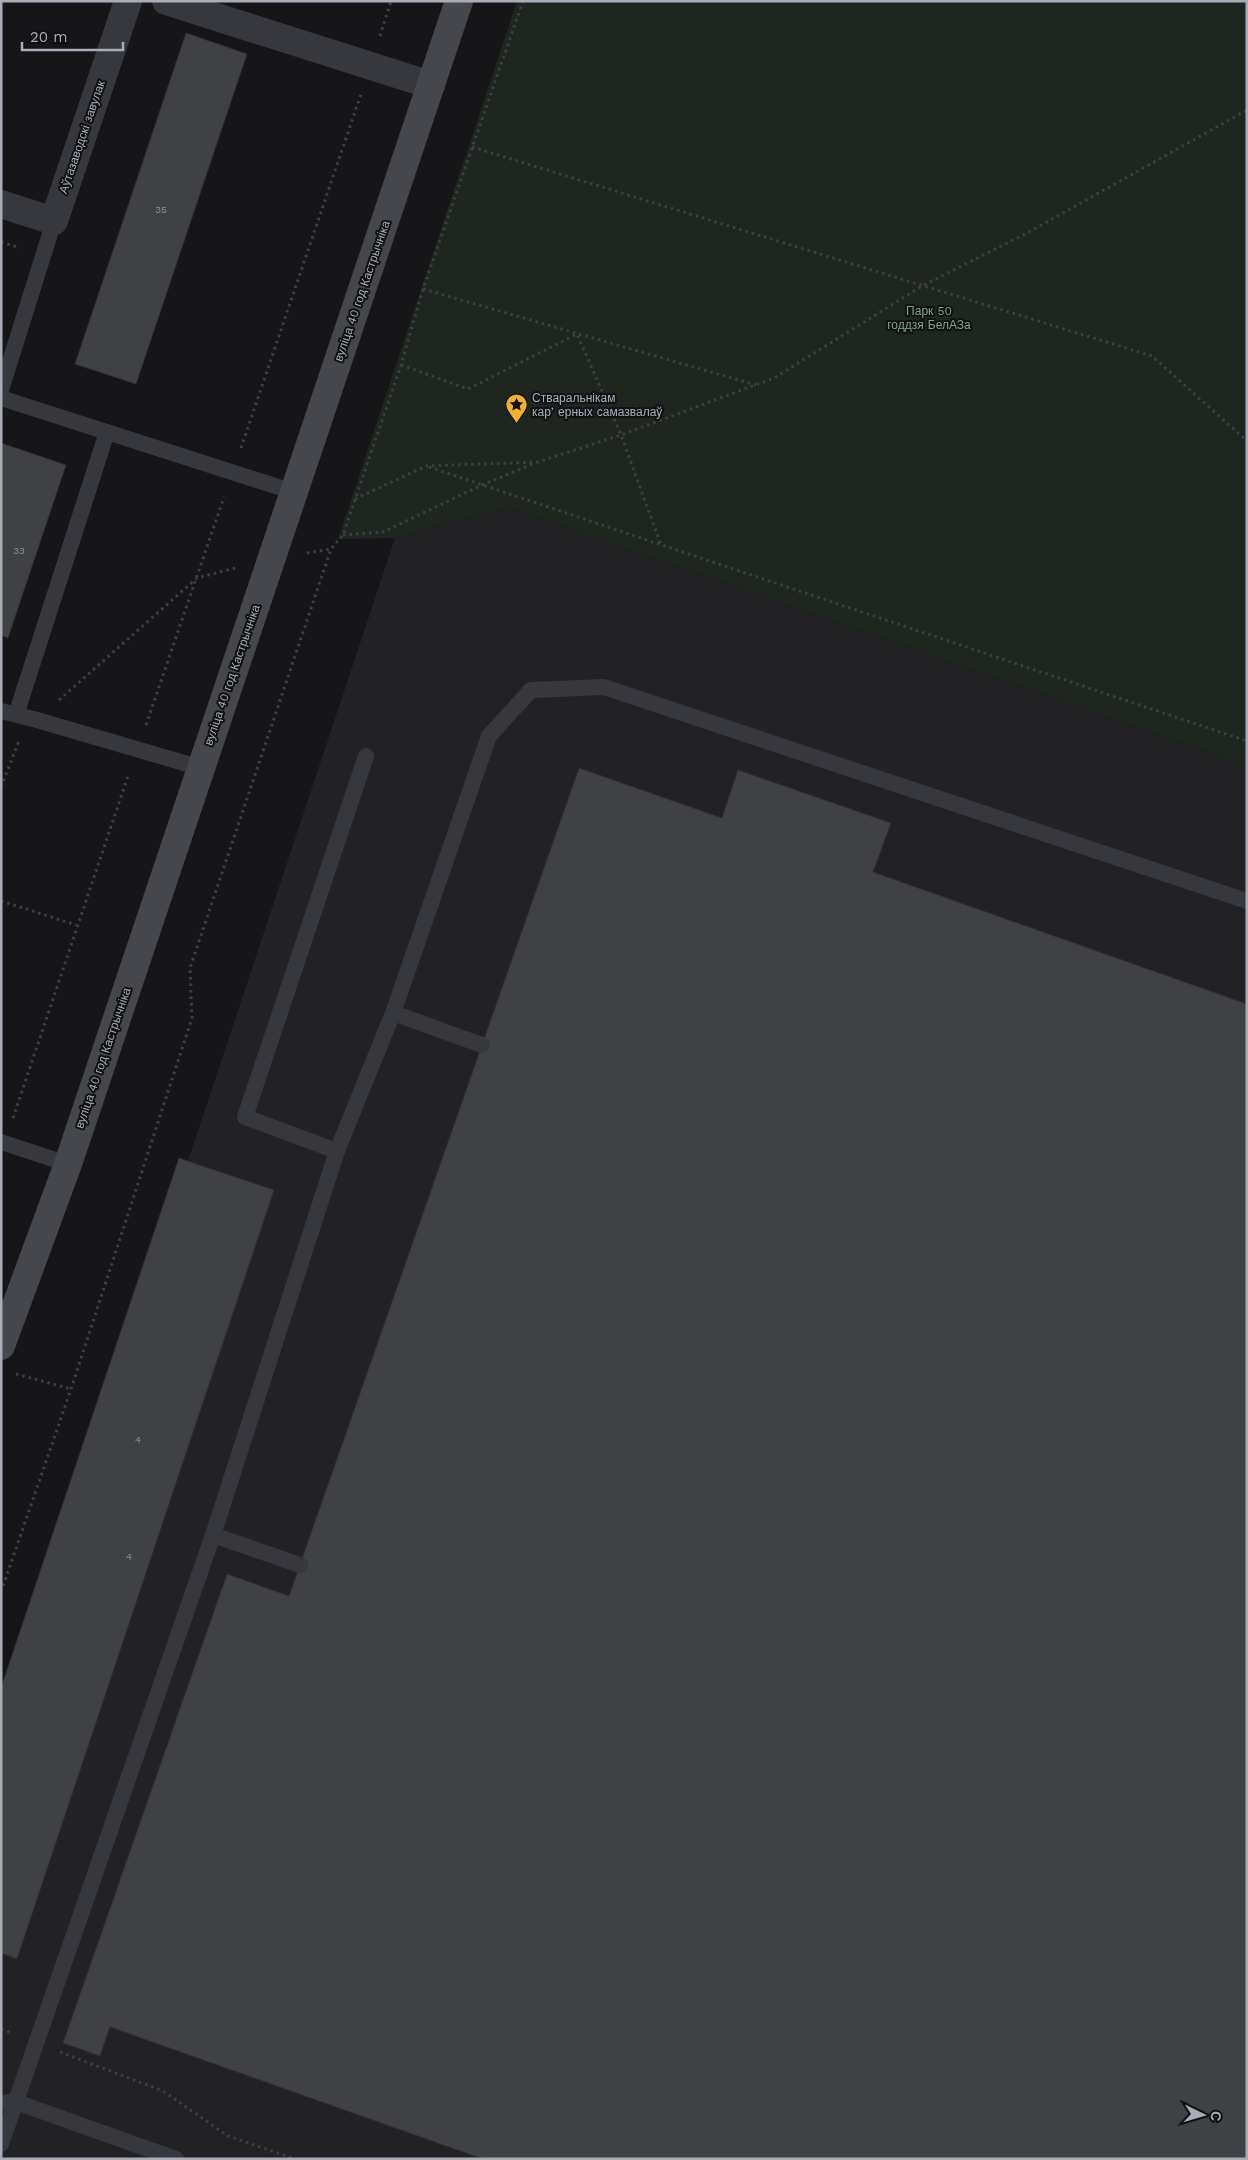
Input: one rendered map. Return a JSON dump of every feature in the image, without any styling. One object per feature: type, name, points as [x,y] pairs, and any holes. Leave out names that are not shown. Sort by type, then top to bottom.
[{"type":"main road","name":"вуліца 40 год Кастрычніка","points":[[1,1346],[68,1164],[459,1]]},
{"type":"street","name":"Аўтазаводскі завулак","points":[[54,221],[128,1]]},
{"type":"street","points":[[166,1],[431,85]]},
{"type":"street","points":[[1,204],[54,221]]},
{"type":"lane","points":[[1,390],[54,221]]},
{"type":"lane","points":[[1,398],[294,492]]},
{"type":"lane","points":[[107,432],[21,716],[201,768]]},
{"type":"lane","points":[[1,2144],[9,2103],[35,2042],[213,1535],[337,1151],[393,1013],[489,736],[531,690],[604,687],[1247,900]]},
{"type":"lane","points":[[337,1151],[246,1117],[366,756]]},
{"type":"lane","points":[[393,1013],[482,1046]]},
{"type":"lane","points":[[3,1142],[68,1164]]},
{"type":"lane","points":[[213,1535],[300,1566]]},
{"type":"lane","points":[[9,2103],[176,2159]]},
{"type":"path","points":[[3,1142],[392,1]]},
{"type":"path","points":[[1,1592],[71,1389],[192,1018],[190,968],[331,549],[343,535],[401,365],[422,289],[523,1]]},
{"type":"path","points":[[343,535],[383,532],[482,484],[538,462],[621,436],[774,378],[922,286],[1029,232],[1247,110]]},
{"type":"path","points":[[472,147],[1152,356],[1247,441]]},
{"type":"path","points":[[422,289],[756,385]]},
{"type":"path","points":[[401,365],[468,389],[577,334]]},
{"type":"path","points":[[577,334],[621,436],[661,545]]},
{"type":"path","points":[[355,500],[426,466],[538,462]]},
{"type":"path","points":[[426,466],[1247,741]]},
{"type":"path","points":[[1,787],[21,716],[196,578],[271,560],[331,549]]},
{"type":"path","points":[[1,901],[76,925]]},
{"type":"path","points":[[10,1373],[71,1389]]},
{"type":"path","points":[[1,2029],[163,2091],[228,2136],[295,2159]]},
{"type":"shaded area","points":[[508,507],[1247,766],[1247,2159],[1,2159],[1,1689],[179,1158],[188,1161],[395,538]]},
{"type":"green space","name":"Парк 50 годдзя БелАЗа","points":[[517,1],[1247,1],[1247,766],[508,507],[395,538],[338,539]]},
{"type":"building","points":[[186,33],[247,54],[136,384],[75,364]]},
{"type":"building","points":[[1,443],[66,465],[8,638],[1,635]]},
{"type":"building","points":[[579,768],[722,818],[738,770],[891,823],[873,872],[1247,1004],[1247,2159],[483,2159],[110,2027],[100,2056],[63,2043],[227,1574],[289,1596]]},
{"type":"building","points":[[179,1158],[274,1190],[17,1959],[1,1953],[1,1688]]},
{"type":"place","name":"Стваральнікам карʼерных самазвалаў","points":[[516,424]]}]
